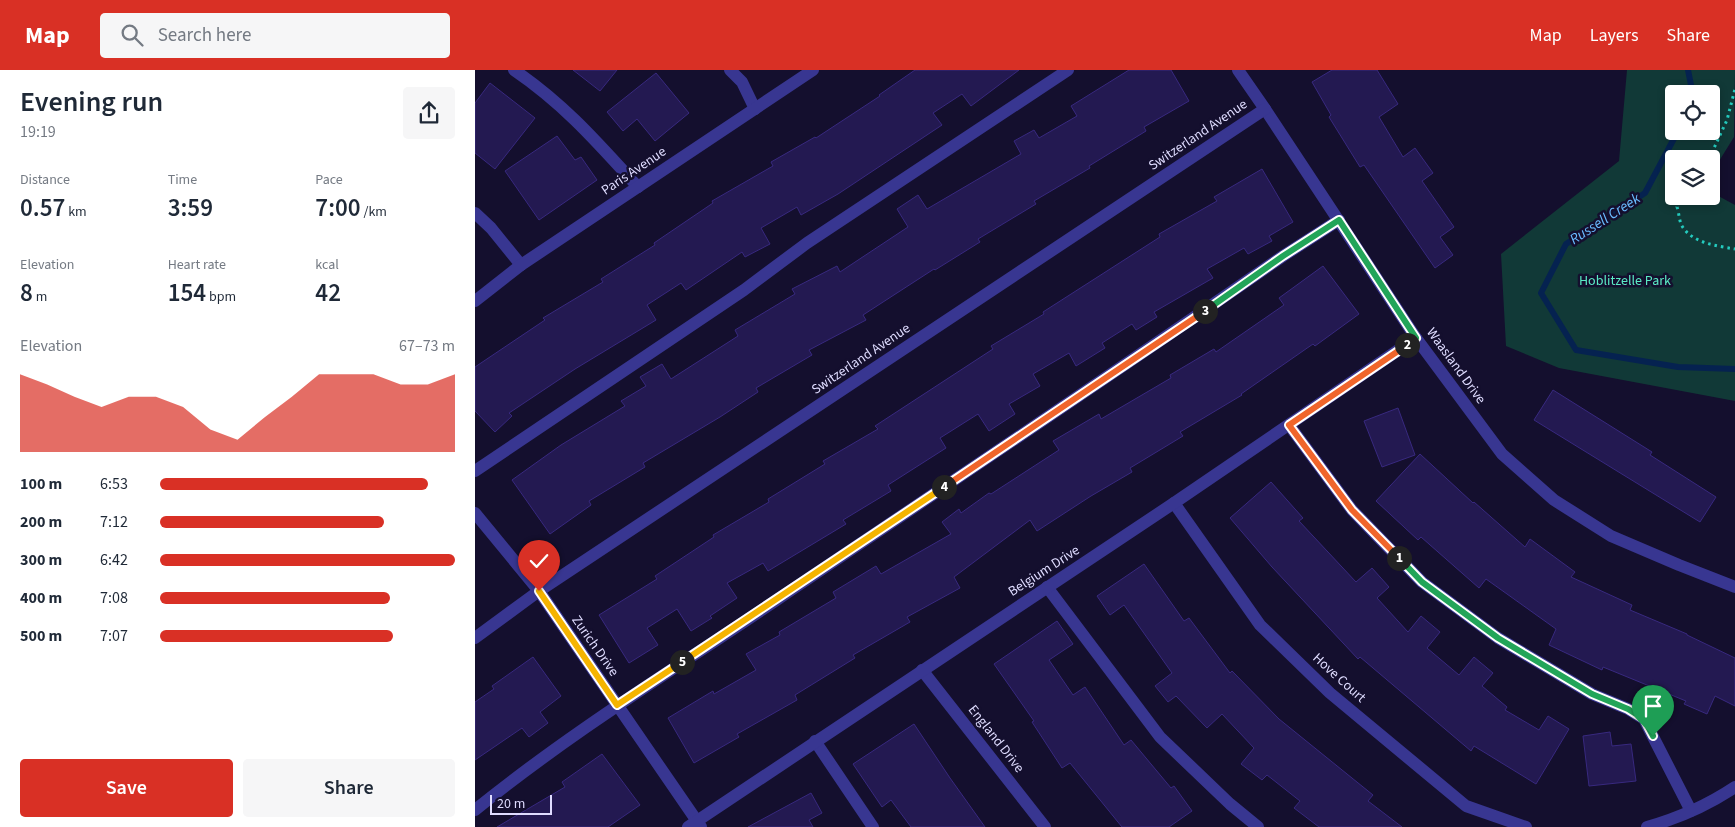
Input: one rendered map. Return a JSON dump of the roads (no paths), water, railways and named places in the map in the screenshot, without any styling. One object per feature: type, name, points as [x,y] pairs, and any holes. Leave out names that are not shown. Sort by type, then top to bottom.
[{"type":"street","points":[[514,70],[542,89],[562,107],[589,133],[638,187]]},
{"type":"street","points":[[730,70],[742,82],[755,109]]},
{"type":"street","name":"Paris Avenue","points":[[475,302],[521,265],[813,70]]},
{"type":"street","points":[[475,471],[744,290],[807,244],[1068,70]]},
{"type":"street","name":"Waasland Drive","points":[[1238,70],[1416,338],[1502,454],[1554,500],[1611,536],[1735,587]]},
{"type":"street","name":"Switzerland Avenue","points":[[475,638],[539,591],[1265,109]]},
{"type":"street","points":[[475,213],[491,228],[521,265]]},
{"type":"street","points":[[475,810],[498,791],[617,705],[776,600],[1339,220]]},
{"type":"street","name":"Belgium Drive","points":[[695,825],[815,742],[1174,503],[1416,338]]},
{"type":"street","points":[[1289,425],[1352,510],[1422,582],[1498,638],[1592,694],[1628,709],[1644,719],[1691,811]]},
{"type":"street","name":"Hove Court","points":[[1174,503],[1260,625],[1330,693],[1466,806],[1518,826]]},
{"type":"street","name":"Zurich Drive","points":[[475,512],[539,591],[617,705],[695,825]]},
{"type":"street","points":[[1047,587],[1160,737],[1230,804],[1258,827]]},
{"type":"street","name":"England Drive","points":[[923,670],[1045,827]]},
{"type":"street","points":[[815,742],[873,827]]},
{"type":"street","points":[[1647,827],[1675,819],[1719,798],[1735,787]]},
{"type":"waterway","name":"Russell Creek","points":[[1688,70],[1691,85]]},
{"type":"waterway","name":"Russell Creek","points":[[1673,140],[1645,193],[1566,244],[1541,293],[1576,350],[1678,367],[1735,369]]},
{"type":"park label","name":"Hoblitzelle Park","points":[[1625,281]]}]
